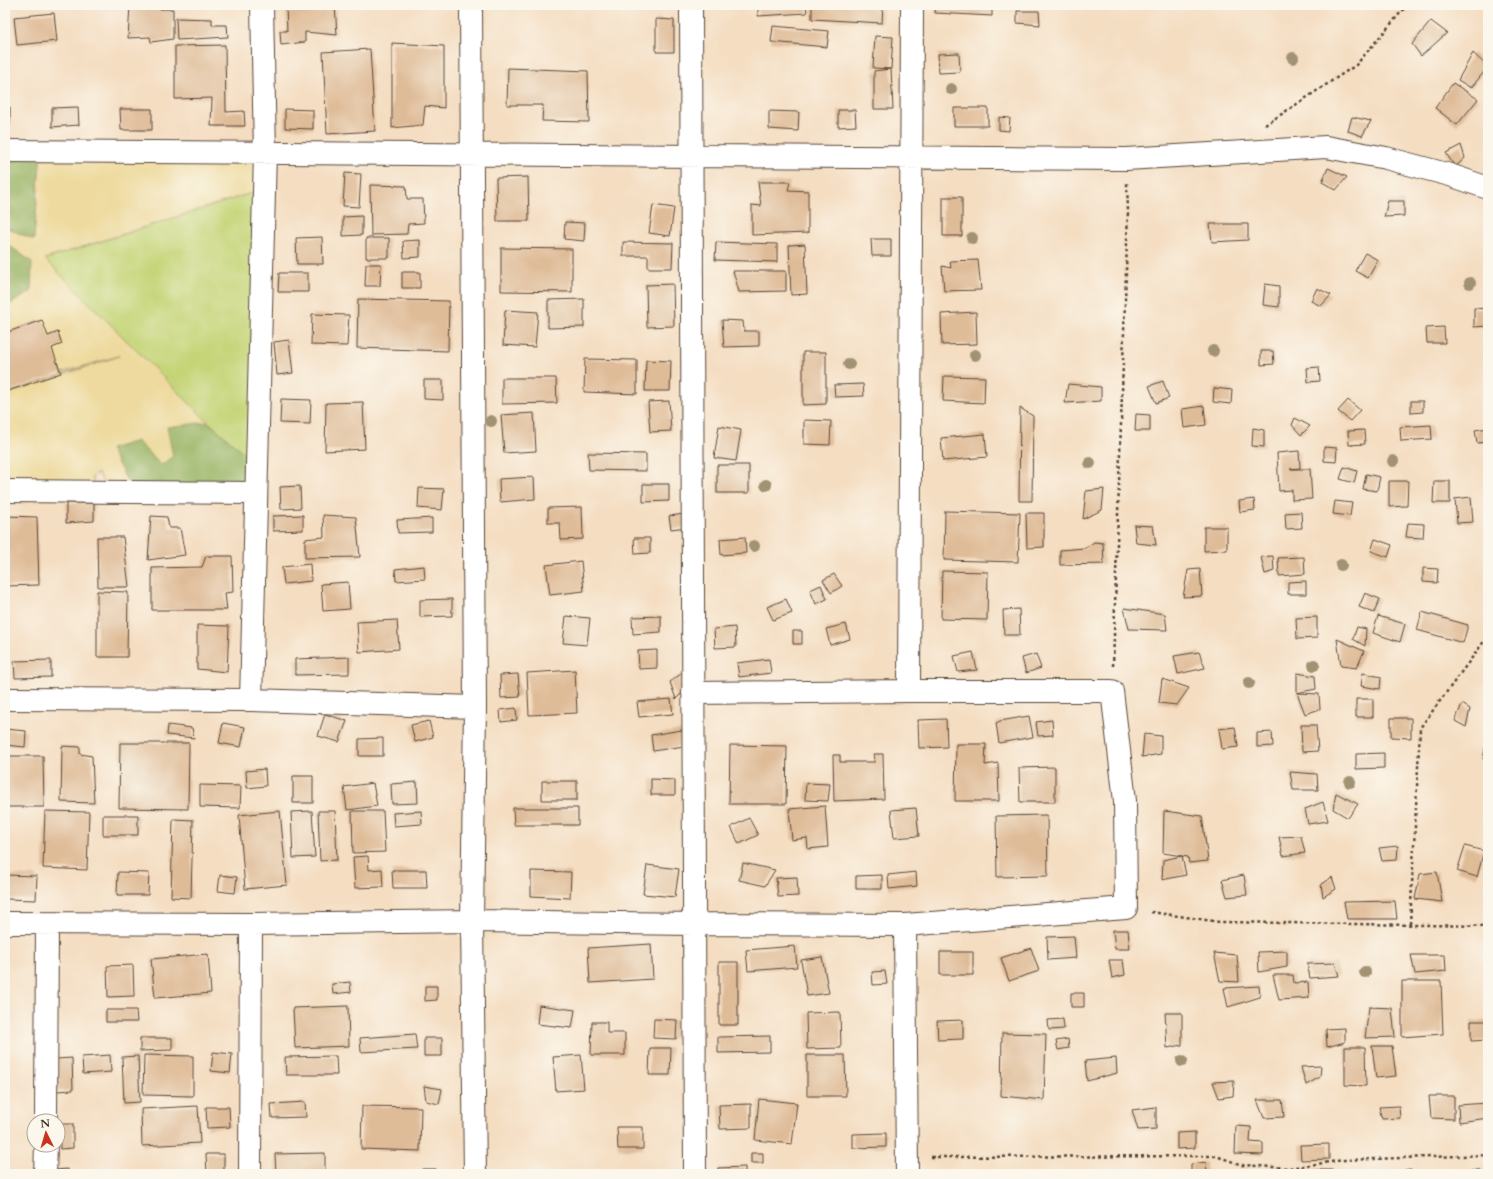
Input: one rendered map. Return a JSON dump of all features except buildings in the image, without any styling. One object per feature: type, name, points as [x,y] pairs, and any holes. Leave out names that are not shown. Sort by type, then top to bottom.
[{"type":"street","points":[[251,700],[265,153],[262,5]]},
{"type":"street","points":[[472,5],[475,707],[472,921],[475,1174]]},
{"type":"street","points":[[691,5],[695,1174]]},
{"type":"street","points":[[909,691],[912,5]]},
{"type":"street","points":[[5,151],[1126,159],[1326,147],[1386,158],[1450,175],[1488,188]]},
{"type":"street","points":[[5,490],[256,493]]},
{"type":"street","points":[[5,923],[251,924],[472,921],[905,925],[1126,908],[1125,800],[1112,692],[909,691],[693,693]]},
{"type":"street","points":[[5,699],[251,700],[475,707]]},
{"type":"street","points":[[46,924],[46,1113]]},
{"type":"street","points":[[250,1174],[251,924]]},
{"type":"street","points":[[905,925],[907,1166]]},
{"type":"street","points":[[45,1174],[46,1153]]},
{"type":"path","points":[[1263,126],[1356,65],[1406,5]]},
{"type":"path","points":[[1112,692],[1128,210],[1126,159]]},
{"type":"path","points":[[1410,924],[1420,728],[1488,636]]},
{"type":"path","points":[[1126,908],[1220,922],[1488,926]]},
{"type":"path","points":[[907,1166],[1216,1156],[1242,1165],[1289,1168],[1344,1160],[1488,1155]]},
{"type":"green space","points":[[5,151],[41,151],[34,240],[5,227]]},
{"type":"green space","points":[[264,189],[257,464],[208,422],[45,259]]},
{"type":"green space","points":[[5,244],[32,262],[31,292],[5,307]]},
{"type":"green space","points":[[208,422],[257,464],[256,493],[133,492],[110,449],[137,441],[173,456],[166,427]]},
{"type":"sand","points":[[41,151],[265,153],[264,189],[45,259],[208,422],[167,427],[173,456],[161,465],[137,441],[110,449],[133,492],[108,491],[98,473],[92,477],[95,488],[5,487],[5,394],[119,356],[61,373],[52,348],[62,344],[58,332],[48,336],[42,320],[5,333],[5,307],[31,292],[32,262],[5,244],[5,227],[34,240]]}]
